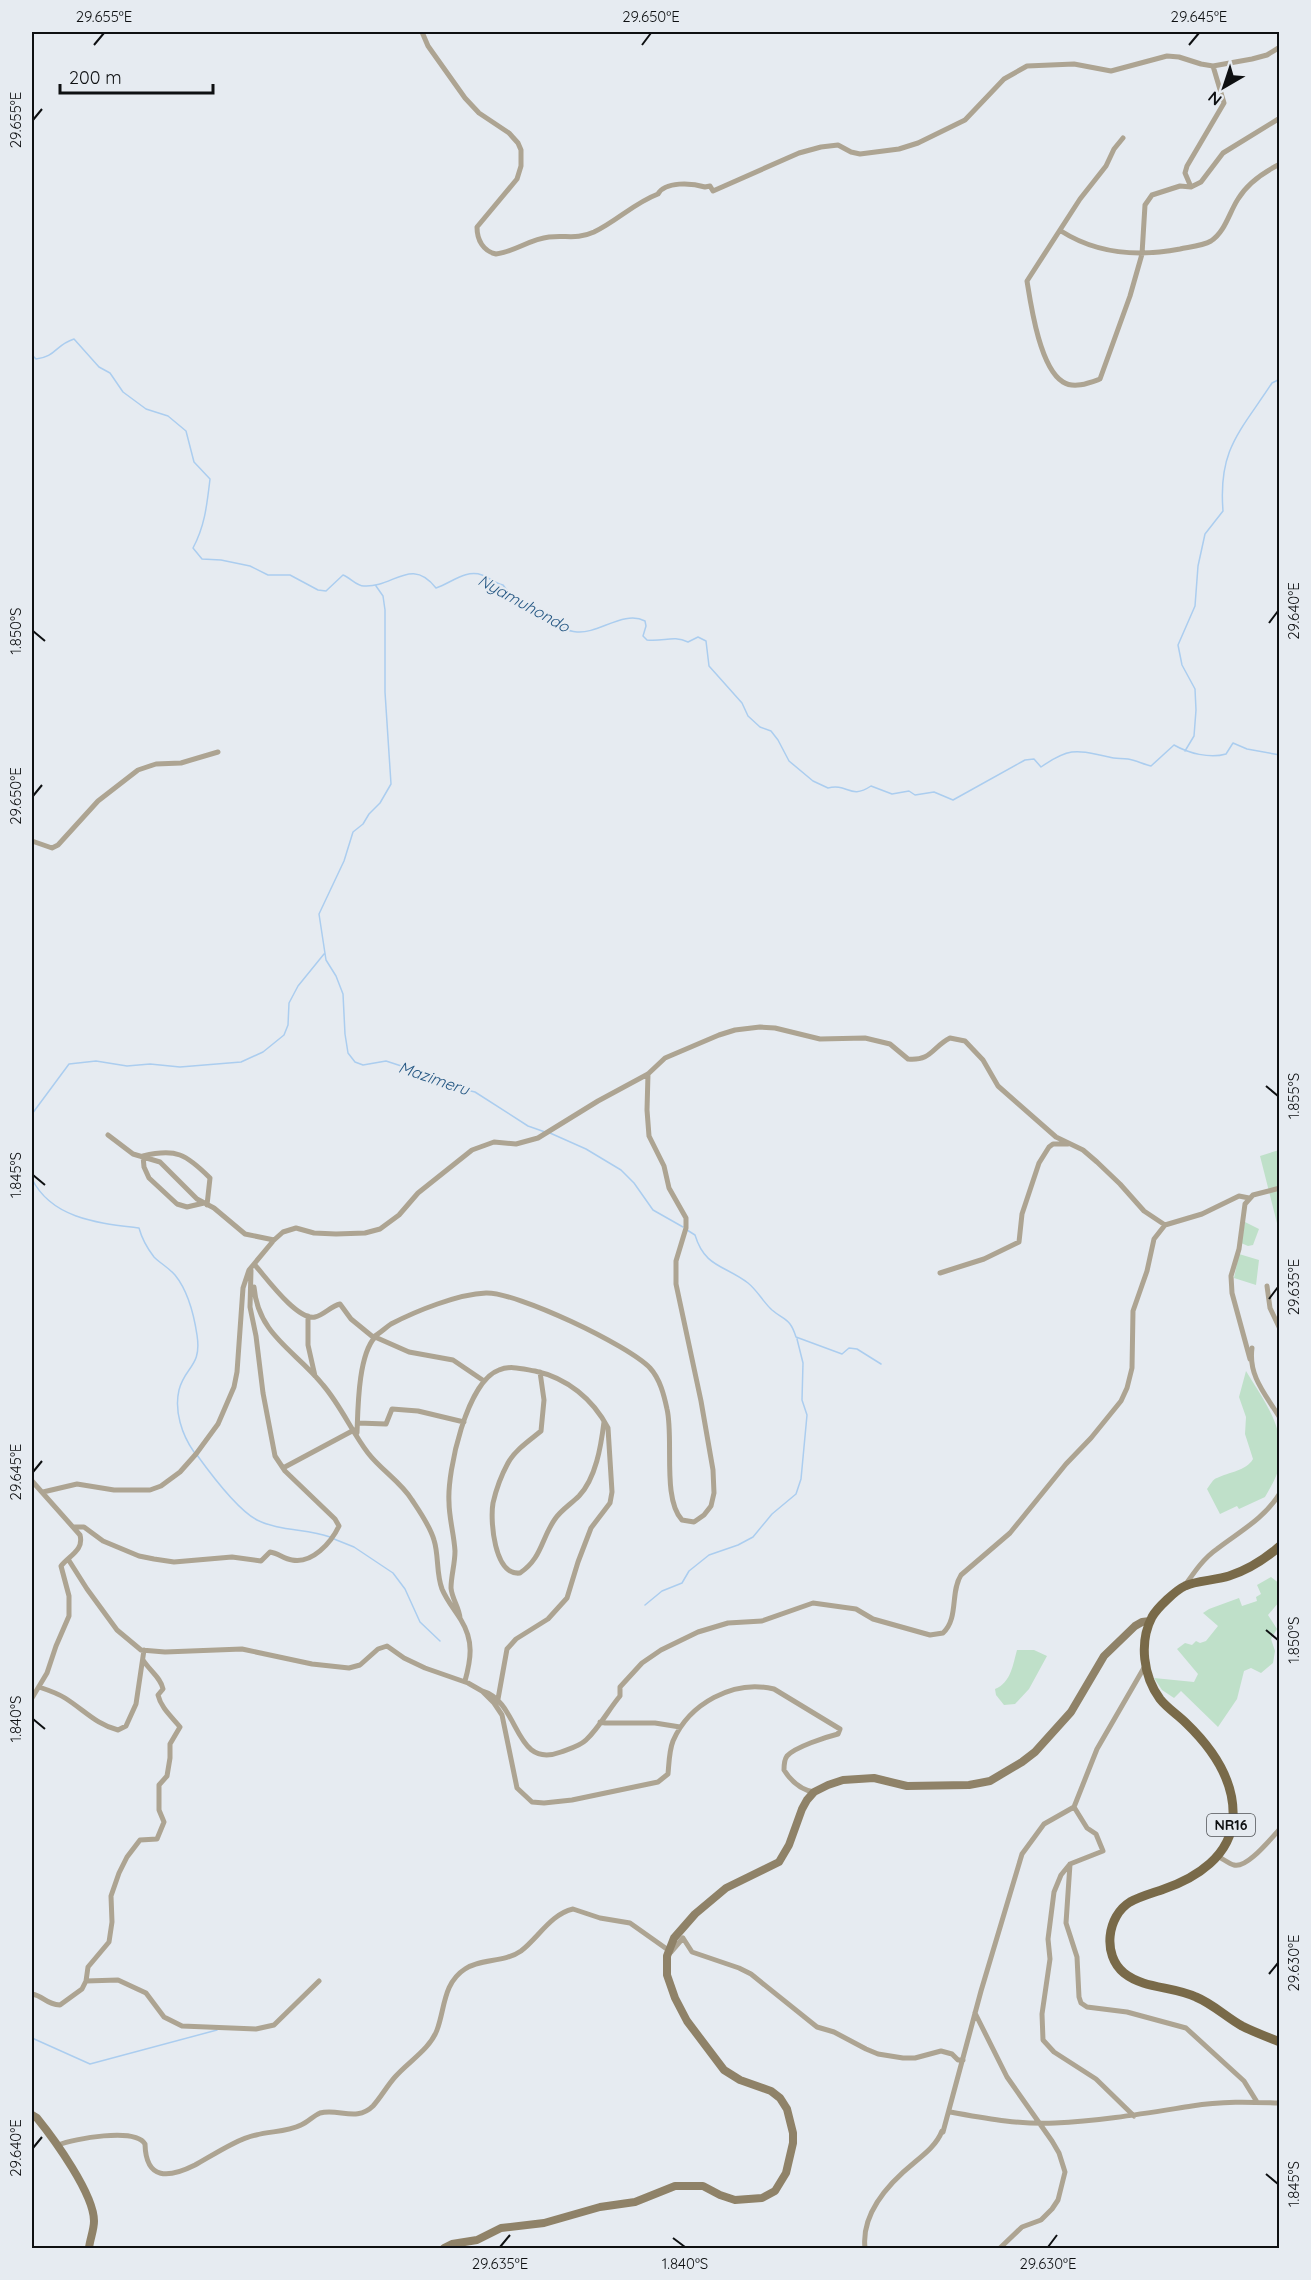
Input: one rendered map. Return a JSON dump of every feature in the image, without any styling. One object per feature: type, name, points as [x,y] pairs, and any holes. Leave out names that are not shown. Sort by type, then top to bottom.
[{"type":"main road","points":[[444,2248],[452,2244],[477,2240],[501,2228],[544,2223],[600,2207],[635,2202],[677,2186],[701,2186],[727,2198],[744,2200],[767,2197],[779,2187],[787,2169],[793,2143],[792,2126],[787,2109],[780,2098],[771,2091],[738,2078],[721,2067],[687,2021],[675,1998],[668,1975],[668,1951],[680,1931],[694,1914],[720,1893],[733,1884],[769,1869],[779,1862],[789,1845],[802,1809],[814,1792],[838,1780],[855,1778],[884,1779],[915,1786],[969,1785],[998,1777],[1035,1752],[1071,1712],[1104,1656],[1135,1626],[1150,1621],[1154,1613],[1185,1585],[1211,1581],[1240,1572],[1280,1546]]},
{"type":"main road","name":"NR16","points":[[1150,1621],[1144,1651],[1145,1666],[1151,1684],[1160,1700],[1207,1744],[1218,1761],[1231,1797],[1233,1820],[1225,1843],[1206,1868],[1184,1881],[1128,1903],[1114,1923],[1110,1933],[1110,1948],[1116,1966],[1132,1978],[1143,1984],[1179,1990],[1196,1997],[1242,2026],[1280,2042]]},
{"type":"main road","points":[[32,2115],[38,2118],[58,2145],[92,2209],[94,2221],[90,2248]]},
{"type":"street","points":[[422,32],[428,46],[465,98],[479,113],[509,133],[520,146],[521,162],[517,179],[477,227],[480,243],[488,251],[496,254],[545,238],[576,238],[592,233],[642,200],[658,194],[661,188],[671,184],[710,186],[713,191],[799,153],[821,147],[837,145],[860,154],[893,150],[918,143],[965,120],[1004,79],[1033,64],[1074,64],[1111,71],[1167,56],[1213,66],[1267,55],[1280,47]]},
{"type":"street","points":[[1191,187],[1185,172],[1187,166],[1224,103],[1213,66]]},
{"type":"street","points":[[1123,138],[1114,149],[1107,166],[1080,199],[1027,281],[1042,351],[1061,380],[1066,383],[1081,385],[1100,379],[1130,296],[1142,254],[1145,212],[1152,195],[1180,186],[1191,187],[1201,182],[1223,153],[1280,118]]},
{"type":"street","points":[[1060,231],[1077,241],[1115,252],[1142,254],[1210,241],[1224,226],[1238,198],[1257,179],[1280,164]]},
{"type":"street","points":[[32,841],[52,848],[57,845],[98,801],[138,770],[156,764],[181,763],[218,752]]},
{"type":"street","points":[[43,1492],[77,1484],[114,1490],[150,1490],[167,1483],[192,1460],[223,1414],[234,1387],[243,1288],[252,1266],[283,1232],[292,1229],[330,1234],[365,1233],[380,1229],[399,1215],[418,1193],[472,1150],[494,1142],[516,1144],[531,1141],[648,1074],[665,1058],[739,1029],[775,1028],[820,1039],[865,1038],[890,1044],[912,1059],[927,1057],[944,1041],[959,1038],[974,1049],[998,1086],[1056,1137],[1083,1150],[1120,1184],[1144,1211],[1165,1225]]},
{"type":"street","points":[[356,1432],[363,1369],[368,1347],[375,1337],[390,1325],[404,1318],[455,1300],[486,1293],[508,1298],[558,1316],[616,1344],[650,1368],[658,1378],[668,1413],[671,1488],[678,1516],[682,1520],[694,1522],[704,1515],[711,1506],[714,1493],[712,1470],[701,1401],[676,1284],[676,1261],[686,1228],[686,1218],[669,1188],[664,1166],[649,1136],[648,1074]]},
{"type":"street","points":[[108,1135],[132,1154],[160,1162],[193,1195],[214,1208],[245,1234],[274,1240]]},
{"type":"street","points":[[940,1273],[984,1259],[1019,1242],[1022,1214],[1044,1153],[1053,1144],[1069,1144]]},
{"type":"street","points":[[143,1156],[164,1151],[183,1156],[196,1164],[210,1178],[205,1204]]},
{"type":"street","points":[[143,1156],[144,1167],[149,1178],[177,1204],[187,1207],[205,1204]]},
{"type":"street","points":[[68,1559],[117,1630],[144,1650],[242,1649],[312,1664],[349,1668],[360,1665],[378,1649],[387,1646],[404,1658],[465,1682],[498,1699],[509,1713],[525,1744],[541,1756],[557,1753],[580,1744],[588,1738],[620,1695],[620,1687],[635,1669],[661,1650],[714,1626],[762,1621],[816,1602],[856,1609],[873,1619],[930,1635],[943,1633],[950,1624],[957,1581],[961,1575],[1010,1533],[1121,1401],[1127,1389],[1132,1368],[1133,1311],[1148,1271],[1154,1239],[1165,1225],[1202,1214],[1239,1196],[1249,1198],[1280,1188]]},
{"type":"street","points":[[1249,1198],[1245,1204],[1239,1249],[1231,1276],[1232,1293],[1257,1382],[1280,1418]]},
{"type":"street","points":[[252,1266],[279,1294],[308,1316],[314,1317],[340,1304],[357,1325],[369,1335],[408,1352],[453,1360],[484,1381]]},
{"type":"street","points":[[252,1266],[255,1296],[261,1317],[280,1343],[329,1393],[377,1464],[406,1492],[429,1529],[434,1540],[442,1589],[450,1606],[460,1618]]},
{"type":"street","points":[[73,1527],[84,1527],[103,1541],[139,1556],[164,1561],[232,1557],[261,1561],[270,1552],[288,1560],[301,1562],[325,1547],[339,1526],[335,1519],[283,1468],[276,1455],[271,1437],[250,1307],[252,1266]]},
{"type":"street","points":[[1267,1286],[1270,1308],[1280,1329]]},
{"type":"street","points":[[308,1316],[308,1345],[316,1378]]},
{"type":"street","points":[[1250,1359],[1252,1347]]},
{"type":"street","points":[[465,1682],[471,1651],[468,1634],[451,1590],[455,1552],[448,1491],[453,1454],[464,1422],[484,1381],[502,1368],[540,1372],[568,1383],[588,1401],[608,1428],[609,1468],[612,1480],[610,1503],[591,1528],[567,1598],[545,1622],[516,1639],[507,1649],[498,1699]]},
{"type":"street","points":[[540,1372],[544,1401],[541,1431],[515,1453],[508,1464],[494,1502],[496,1552],[500,1560],[512,1572],[520,1573],[533,1562],[556,1517],[580,1495],[589,1481],[601,1444],[604,1421]]},
{"type":"street","points":[[358,1423],[385,1424],[392,1409],[429,1413],[464,1422]]},
{"type":"street","points":[[283,1468],[356,1432]]},
{"type":"street","points":[[32,1481],[80,1535],[81,1545],[61,1566],[69,1596],[69,1616],[47,1673],[32,1698]]},
{"type":"street","points":[[1185,1585],[1207,1557],[1254,1521],[1280,1493]]},
{"type":"street","points":[[39,1687],[60,1695],[106,1727],[118,1730],[126,1726],[136,1704],[144,1650]]},
{"type":"street","points":[[32,1994],[38,1995],[48,2004],[60,2005],[82,1989],[88,1967],[109,1942],[112,1922],[111,1896],[127,1857],[140,1840],[157,1839],[164,1822],[159,1810],[159,1785],[167,1776],[170,1744],[180,1727],[166,1712],[159,1700],[158,1695],[163,1689],[161,1681],[150,1672],[143,1660]]},
{"type":"street","points":[[865,2248],[865,2230],[873,2207],[886,2189],[923,2157],[943,2132],[975,2013],[1025,1850],[1044,1824],[1074,1808],[1097,1749],[1145,1666]]},
{"type":"street","points":[[482,1691],[494,1702],[502,1715],[517,1788],[523,1796],[535,1803],[572,1800],[658,1782],[668,1774],[672,1743],[680,1727],[698,1707],[720,1695],[736,1690],[774,1689],[840,1729],[838,1734],[812,1743],[786,1758],[784,1770],[790,1779],[801,1788],[814,1792]]},
{"type":"street","points":[[600,1722],[655,1723],[680,1727]]},
{"type":"street","points":[[1074,1808],[1084,1825],[1096,1834],[1103,1851],[1070,1864],[1061,1875],[1053,1897],[1048,1939],[1050,1959],[1042,2014],[1043,2040],[1054,2052],[1096,2079],[1122,2101],[1134,2116]]},
{"type":"street","points":[[1217,1856],[1235,1865],[1242,1865],[1280,1829]]},
{"type":"street","points":[[1070,1864],[1066,1923],[1077,1957],[1081,2003],[1087,2007],[1127,2012],[1186,2028],[1244,2081],[1257,2102]]},
{"type":"street","points":[[58,2145],[107,2136],[138,2138],[145,2144],[146,2160],[150,2166],[162,2174],[173,2174],[255,2135],[302,2125],[320,2114],[352,2114],[368,2110],[435,2035],[444,1999],[459,1974],[467,1968],[519,1953],[550,1923],[568,1911],[577,1910],[600,1918],[630,1923],[671,1952],[683,1938],[692,1952],[739,1968],[753,1976],[817,2027],[840,2034],[878,2054],[915,2058],[941,2051],[952,2054],[957,2060],[963,2060]]},
{"type":"street","points":[[86,1981],[118,1980],[146,1993],[164,2017],[182,2026],[256,2029],[274,2025],[319,1981]]},
{"type":"street","points":[[975,2013],[1007,2077],[1040,2123],[1065,2167],[1065,2180],[1058,2200],[1041,2220],[1022,2227],[1000,2248]]},
{"type":"street","points":[[950,2112],[984,2119],[1040,2123],[1134,2116],[1190,2106],[1280,2103]]},
{"type":"green space","points":[[1279,1150],[1279,1231],[1260,1156]]},
{"type":"green space","points":[[1245,1222],[1259,1229],[1253,1245],[1248,1246],[1241,1243]]},
{"type":"green space","points":[[1239,1254],[1259,1260],[1256,1285],[1234,1278]]},
{"type":"green space","points":[[1246,1371],[1267,1405],[1277,1427],[1279,1467],[1265,1497],[1239,1509],[1237,1506],[1220,1514],[1207,1489],[1216,1479],[1242,1469],[1253,1459],[1245,1434],[1246,1417],[1239,1397]]},
{"type":"green space","points":[[1271,1577],[1280,1584],[1279,1602],[1268,1615],[1277,1629],[1271,1639],[1275,1651],[1273,1663],[1261,1673],[1251,1668],[1244,1671],[1237,1699],[1218,1727],[1181,1691],[1174,1698],[1162,1690],[1154,1678],[1194,1682],[1198,1674],[1177,1649],[1185,1643],[1192,1645],[1196,1641],[1200,1643],[1206,1641],[1218,1626],[1203,1613],[1239,1598],[1242,1606],[1257,1601],[1256,1597],[1261,1594],[1257,1585]]},
{"type":"green space","points":[[1017,1650],[1034,1650],[1047,1656],[1029,1689],[1015,1704],[1004,1705],[996,1695],[995,1689],[1008,1678]]},
{"type":"waterway","name":"Nyamuhondo","points":[[32,355],[36,359],[43,358],[74,339],[99,367],[110,373],[123,392],[146,409],[168,416],[186,431],[194,462],[210,479],[203,523],[193,548],[202,559],[250,566],[268,575],[290,575],[318,590],[326,591],[343,575],[358,585],[364,586],[418,574],[436,588],[464,575],[476,574],[503,585],[516,597],[571,631],[585,632],[620,620],[637,618],[645,621],[643,636],[647,640],[678,639],[688,642],[698,637],[706,641],[709,666],[742,703],[748,716],[760,727],[771,731],[789,761],[813,781],[828,788],[835,787],[858,792],[871,786],[892,794],[909,791],[915,795],[934,792],[953,800],[1025,760],[1034,759],[1041,767],[1059,756],[1074,752],[1128,759],[1151,766],[1174,745],[1192,753],[1213,756],[1226,754],[1233,743],[1247,749],[1280,755]]},
{"type":"waterway","points":[[1185,751],[1194,736],[1195,689],[1182,665],[1178,645],[1195,606],[1198,566],[1205,534],[1223,511],[1224,472],[1234,442],[1272,383],[1280,379]]},
{"type":"waterway","name":"Mazimeru","points":[[376,586],[383,596],[385,610],[385,692],[391,784],[380,803],[363,824],[353,832],[344,861],[319,914],[326,960],[343,994],[348,1053],[355,1062],[363,1065],[386,1061],[432,1076],[454,1087],[475,1092],[528,1126],[545,1132]]},
{"type":"waterway","points":[[32,1114],[69,1064],[96,1061],[127,1066],[150,1064],[180,1067],[241,1062],[263,1052],[284,1035],[288,1025],[289,1003],[298,986],[324,954]]},
{"type":"waterway","name":"Mazimeru","points":[[550,1133],[586,1149],[621,1170],[634,1183],[653,1210],[683,1227]]},
{"type":"waterway","points":[[32,1179],[41,1192],[64,1211],[93,1221],[139,1228],[154,1257],[173,1272],[180,1281],[192,1311],[198,1346],[195,1360],[179,1390],[178,1414],[186,1438],[194,1452]]},
{"type":"waterway","name":"Mazimeru","points":[[687,1230],[695,1235],[699,1246],[710,1260],[740,1277],[755,1289],[766,1304],[789,1323],[796,1337],[842,1354],[849,1348],[857,1349],[881,1364]]},
{"type":"waterway","points":[[645,1605],[662,1591],[682,1583],[689,1571],[709,1555],[753,1537],[772,1514],[796,1494],[801,1479],[807,1415],[802,1400],[803,1363],[797,1339]]},
{"type":"waterway","points":[[197,1455],[233,1500],[257,1520],[274,1526],[330,1537]]},
{"type":"waterway","points":[[334,1539],[354,1547],[393,1573],[405,1589],[420,1622],[440,1641]]},
{"type":"waterway","points":[[32,2038],[90,2064],[217,2030]]}]
